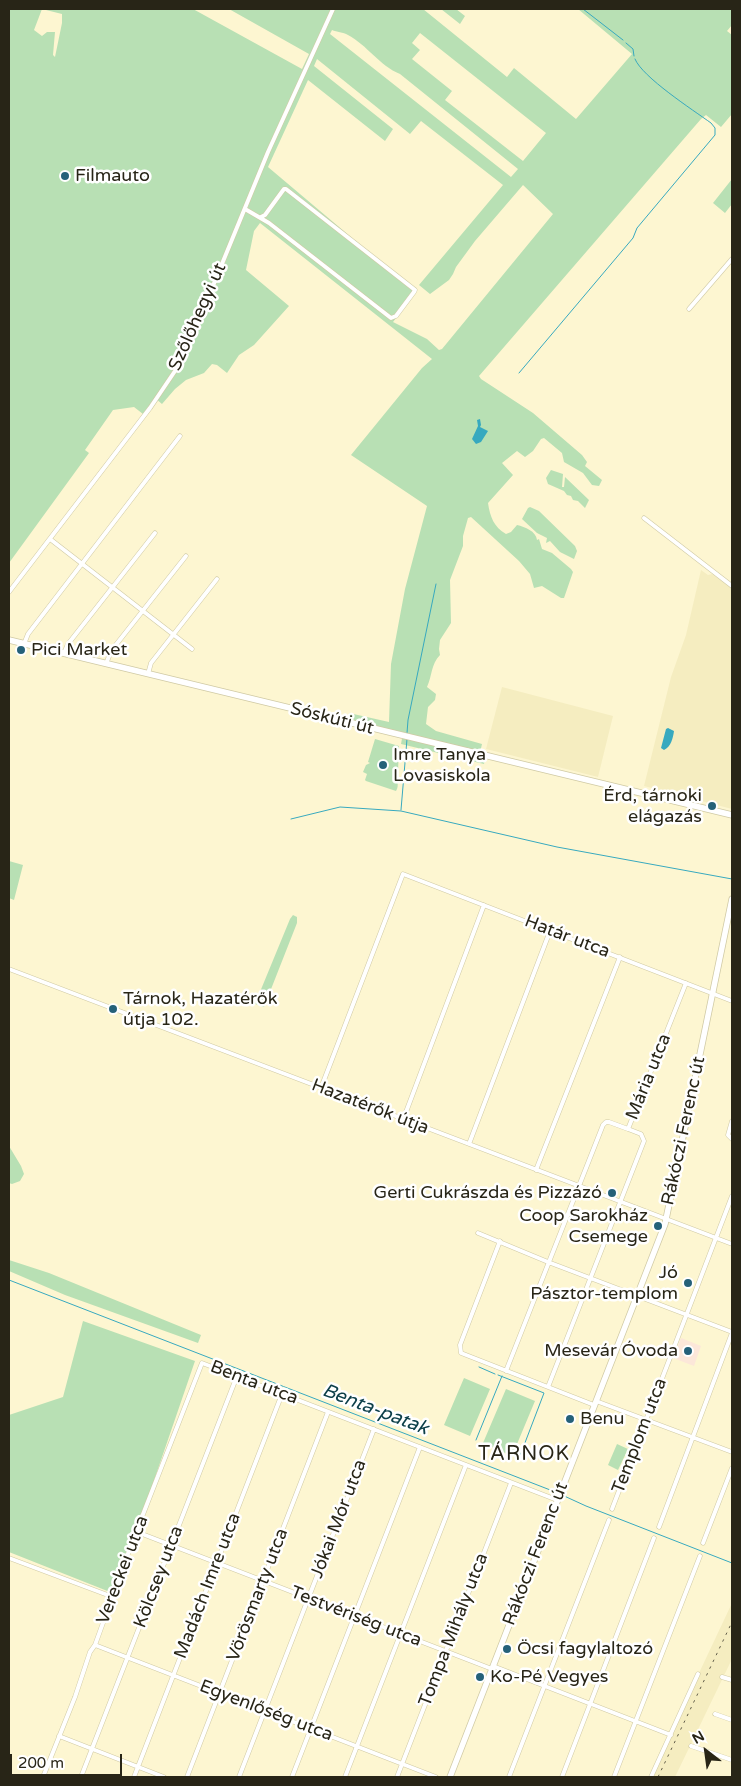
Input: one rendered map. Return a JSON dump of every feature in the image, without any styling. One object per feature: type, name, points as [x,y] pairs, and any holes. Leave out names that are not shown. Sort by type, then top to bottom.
[{"type":"street","name":"Szőlőhegyi út","points":[[9,592],[176,371],[268,152],[332,9]]},
{"type":"street","points":[[245,209],[261,217],[391,318],[396,316],[415,290],[288,190],[284,189],[261,217]]},
{"type":"street","points":[[690,309],[732,258]]},
{"type":"street","points":[[24,644],[28,634],[180,436]]},
{"type":"street","points":[[644,518],[732,586]]},
{"type":"street","points":[[64,654],[68,644],[155,533]]},
{"type":"street","points":[[50,539],[192,649]]},
{"type":"street","points":[[106,664],[112,651],[186,556]]},
{"type":"street","points":[[148,674],[151,663],[217,579]]},
{"type":"street","name":"Sóskúti út","points":[[9,640],[732,817]]},
{"type":"street","name":"Határ utca","points":[[321,1088],[403,874],[732,1001]]},
{"type":"street","name":"Rákóczi Ferenc út","points":[[450,1777],[666,1219],[732,899]]},
{"type":"street","points":[[402,1120],[484,905]]},
{"type":"street","points":[[469,1144],[550,931]]},
{"type":"street","points":[[536,1170],[620,957]]},
{"type":"street","name":"Hazatérők útja","points":[[9,969],[732,1244]]},
{"type":"street","name":"Mária utca","points":[[548,1388],[644,1139],[641,1134],[628,1129],[686,983]]},
{"type":"street","points":[[730,1138],[728,1132],[732,1121]]},
{"type":"street","points":[[506,1371],[604,1123],[609,1122],[628,1129]]},
{"type":"street","name":"Templom utca","points":[[612,1509],[732,1196]]},
{"type":"street","points":[[478,1233],[732,1333],[659,1527]]},
{"type":"street","points":[[500,1241],[460,1345],[460,1353],[548,1388],[647,1420],[732,1452]]},
{"type":"street","name":"Benta utca","points":[[202,1363],[557,1500]]},
{"type":"street","name":"Vereckei utca","points":[[43,1777],[202,1363]]},
{"type":"street","name":"Kölcsey utca","points":[[81,1777],[237,1376]]},
{"type":"street","name":"Madách Imre utca","points":[[134,1777],[282,1394]]},
{"type":"street","name":"Vörösmarty utca","points":[[186,1777],[328,1412]]},
{"type":"street","name":"Jókai Mór utca","points":[[239,1777],[374,1429]]},
{"type":"street","points":[[292,1777],[420,1447]]},
{"type":"street","points":[[345,1777],[466,1465]]},
{"type":"street","points":[[703,1543],[732,1468]]},
{"type":"street","name":"Tompa Mihály utca","points":[[397,1777],[511,1483]]},
{"type":"street","points":[[509,1777],[609,1520]]},
{"type":"street","name":"Testvériség utca","points":[[137,1532],[446,1652],[544,1686],[671,1735]]},
{"type":"street","points":[[562,1777],[654,1538]]},
{"type":"street","points":[[614,1777],[700,1556]]},
{"type":"street","points":[[9,1558],[113,1597]]},
{"type":"street","name":"Egyenlőség utca","points":[[95,1645],[436,1777]]},
{"type":"street","points":[[651,1777],[698,1674]]},
{"type":"street","points":[[722,1677],[732,1680]]},
{"type":"street","points":[[715,1714],[732,1720]]},
{"type":"street","points":[[59,1736],[164,1777]]},
{"type":"street","points":[[691,1746],[732,1760]]},
{"type":"shaded area","points":[[701,570],[708,575],[712,574],[732,588],[732,809],[644,786],[671,677],[686,635]]},
{"type":"shaded area","points":[[502,687],[613,716],[598,777],[486,749]]},
{"type":"shaded area","name":"Mesevár Óvoda","points":[[681,1338],[701,1346],[694,1366],[673,1358]]},
{"type":"shaded area","points":[[732,1603],[732,1659],[675,1777],[650,1777]]},
{"type":"green space","points":[[9,9],[42,9],[193,9],[302,69],[309,54],[229,9],[423,9],[507,77],[514,68],[576,119],[632,54],[578,9],[732,9],[732,25],[727,31],[732,35],[732,114],[721,127],[706,115],[701,119],[479,376],[533,413],[582,455],[587,462],[585,466],[602,480],[599,486],[592,485],[583,473],[564,462],[562,453],[544,438],[525,457],[517,451],[502,463],[513,475],[488,503],[493,521],[498,528],[506,534],[511,532],[517,525],[530,530],[535,534],[537,540],[539,539],[542,549],[552,553],[571,569],[573,572],[564,598],[542,586],[534,588],[530,574],[519,561],[471,517],[468,518],[463,536],[463,546],[450,580],[451,623],[440,640],[440,655],[433,666],[427,687],[436,694],[435,700],[428,707],[426,724],[436,731],[482,744],[479,757],[485,759],[484,764],[401,744],[403,733],[349,719],[349,713],[389,722],[391,664],[405,589],[427,506],[351,455],[422,368],[432,359],[260,223],[254,231],[246,270],[289,306],[254,345],[239,355],[227,373],[217,365],[212,364],[204,373],[186,380],[162,404],[155,398],[143,414],[134,407],[113,410],[85,450],[89,453],[9,563]],"holes":[[[42,9],[62,14],[62,23],[55,57],[53,55],[55,32],[47,32],[42,36],[34,30]],[[332,30],[355,39],[386,66],[400,74],[518,169],[511,177],[330,34]],[[420,33],[546,133],[523,161],[445,100],[452,91],[412,59],[420,50],[412,43]],[[317,59],[410,134],[421,121],[503,185],[419,285],[430,294],[449,280],[475,241],[523,185],[553,214],[442,349],[439,350],[427,339],[393,322],[416,292],[268,167],[308,80],[385,141],[393,129],[314,66]]]},
{"type":"green space","points":[[441,9],[456,9],[465,16],[460,24]]},
{"type":"green space","points":[[732,179],[732,204],[725,213],[713,203]]},
{"type":"green space","points":[[551,470],[563,474],[562,487],[564,487],[565,477],[589,500],[585,508],[564,491],[548,484],[546,478]]},
{"type":"green space","points":[[530,507],[539,511],[575,546],[577,551],[574,559],[560,552],[550,541],[546,543],[547,538],[537,533],[522,519]]},
{"type":"green space","name":"Imre Tanya Lovasiskola","points":[[375,739],[399,746],[398,771],[396,773],[398,786],[396,791],[365,780],[367,774],[363,772],[366,765],[370,763],[368,762]]},
{"type":"green space","points":[[9,861],[23,865],[14,900],[9,898]]},
{"type":"green space","points":[[293,915],[297,917],[297,923],[264,1007],[255,1004],[290,919]]},
{"type":"green space","points":[[9,1146],[24,1174],[20,1181],[12,1184],[9,1183]]},
{"type":"green space","points":[[9,1260],[49,1273],[201,1335],[198,1343],[65,1295],[9,1271]]},
{"type":"green space","points":[[83,1321],[195,1361],[115,1594],[9,1552],[9,1415],[63,1397]]},
{"type":"green space","points":[[464,1378],[490,1389],[470,1436],[444,1425]]},
{"type":"green space","points":[[506,1389],[535,1401],[512,1456],[483,1443]]},
{"type":"green space","points":[[617,1444],[628,1449],[618,1470],[608,1465]]},
{"type":"water","points":[[480,419],[480,427],[488,431],[481,442],[476,444],[472,439],[478,426],[477,420]]},
{"type":"water","points":[[666,729],[674,731],[674,734],[670,745],[664,750],[661,748]]},
{"type":"waterway","points":[[583,9],[623,40]]},
{"type":"waterway","points":[[626,43],[633,49],[634,56]]},
{"type":"waterway","points":[[519,373],[633,238],[637,228],[715,135],[715,128],[711,123],[657,84],[647,75],[635,59]]},
{"type":"waterway","points":[[407,733],[408,720],[436,584]]},
{"type":"waterway","points":[[401,810],[407,739]]},
{"type":"waterway","points":[[291,819],[340,807],[401,811],[557,847],[732,879]]},
{"type":"waterway","name":"Benta-patak","points":[[9,1280],[558,1493]]},
{"type":"waterway","points":[[479,1367],[495,1374]]},
{"type":"waterway","points":[[498,1375],[544,1393],[518,1461]]},
{"type":"waterway","points":[[476,1440],[502,1376]]},
{"type":"waterway","name":"Benta-patak","points":[[562,1495],[732,1563]]},
{"type":"railway","points":[[658,1777],[732,1622]]},
{"type":"place","name":"Filmauto","points":[[65,176]]},
{"type":"place","name":"Pici Market","points":[[21,650]]},
{"type":"place","name":"Imre Tanya Lovasiskola","points":[[383,765]]},
{"type":"place","name":"Érd, tárnoki elágazás","points":[[712,806]]},
{"type":"place","name":"Tárnok, Hazatérők útja 102.","points":[[113,1009]]},
{"type":"place","name":"Gerti Cukrászda és Pizzázó","points":[[612,1193]]},
{"type":"place","name":"Coop Sarokház Csemege","points":[[658,1226]]},
{"type":"place","name":"Jó Pásztor-templom","points":[[688,1283]]},
{"type":"place","name":"Mesevár Óvoda","points":[[688,1351]]},
{"type":"place","name":"Benu","points":[[570,1419]]},
{"type":"place","name":"Öcsi fagylaltozó","points":[[507,1649]]},
{"type":"place","name":"Ko-Pé Vegyes","points":[[480,1677]]},
{"type":"district","name":"TÁRNOK","points":[[524,1455]]}]
